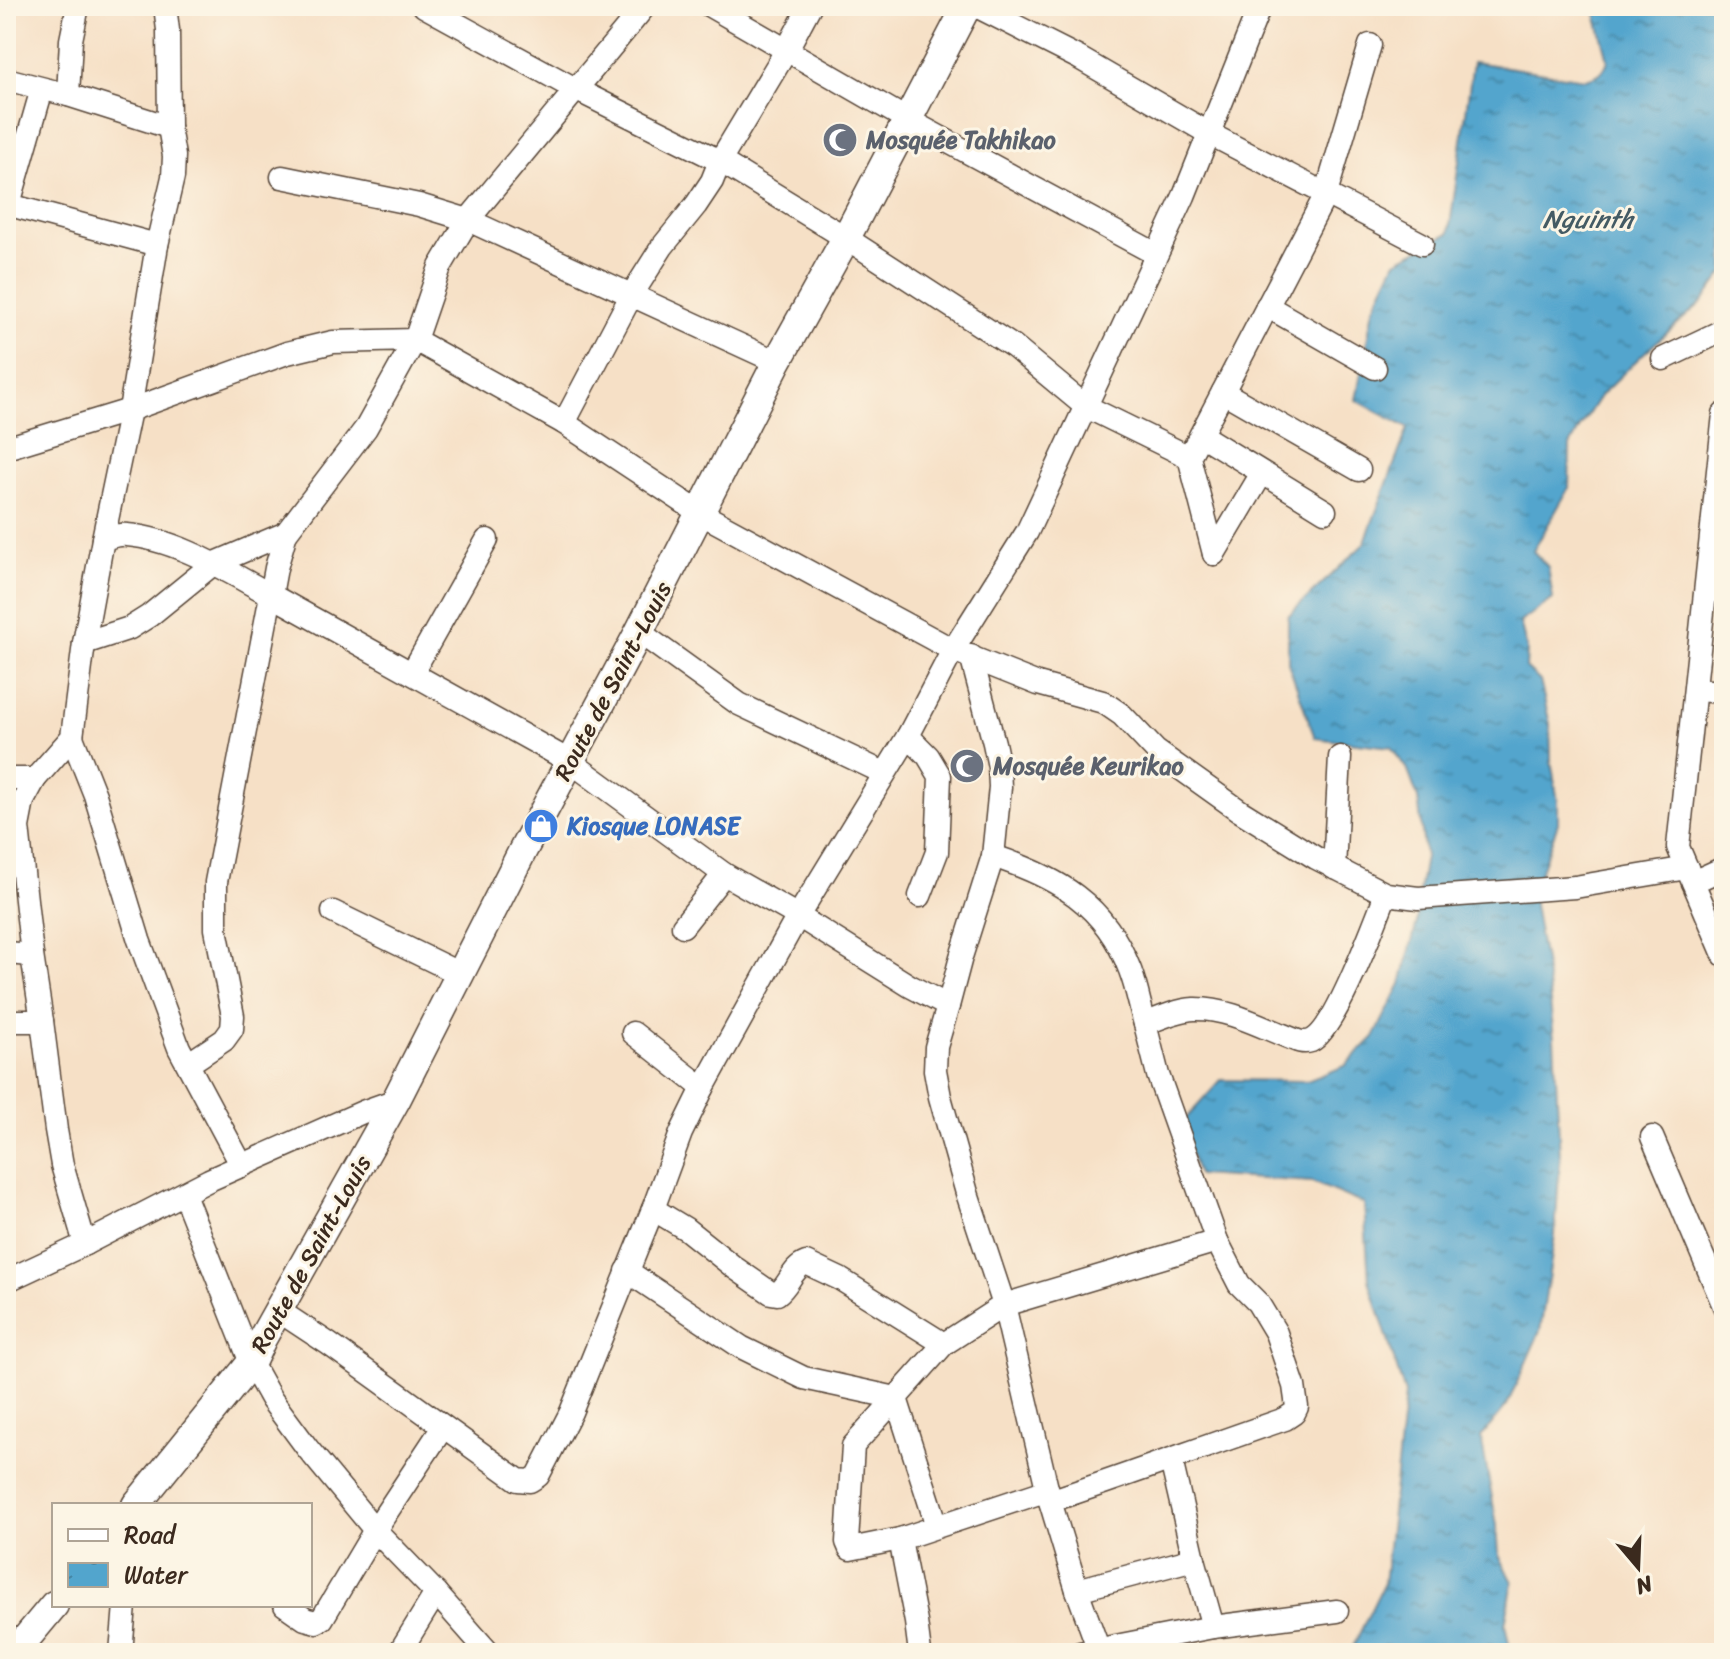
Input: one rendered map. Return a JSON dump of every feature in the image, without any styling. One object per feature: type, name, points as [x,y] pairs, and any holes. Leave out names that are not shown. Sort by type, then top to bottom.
[{"type":"main road","name":"Route de Saint-Louis","points":[[138,1503],[251,1363],[396,1100],[777,362],[846,238],[967,6]]},
{"type":"main road","points":[[14,1653],[52,1607]]},
{"type":"street","points":[[68,95],[71,40],[78,6]]},
{"type":"street","points":[[165,6],[173,177],[157,245],[130,410],[84,643],[72,737],[95,795],[139,940],[179,1048],[242,1166]]},
{"type":"street","points":[[424,6],[577,90],[720,161],[1014,347],[1085,406],[1189,457]]},
{"type":"street","points":[[188,1064],[224,1040],[232,1029],[233,1016],[216,929],[216,882],[276,568],[286,533],[366,428],[415,340],[440,267],[468,220],[645,6]]},
{"type":"street","points":[[710,6],[908,120],[1156,254]]},
{"type":"street","points":[[564,423],[631,296],[662,247],[712,181],[720,161],[810,6]]},
{"type":"street","points":[[976,6],[1079,58],[1210,134],[1422,244]]},
{"type":"street","points":[[279,1311],[518,1480],[530,1481],[538,1476],[571,1412],[681,1133],[703,1088],[798,916],[884,773],[962,653],[1027,532],[1184,196],[1260,6]]},
{"type":"street","points":[[1262,473],[1214,554],[1189,457],[1326,194],[1370,45]]},
{"type":"street","points":[[6,79],[169,127]]},
{"type":"street","points":[[42,89],[8,204],[157,245]]},
{"type":"street","points":[[282,177],[419,205],[468,220],[777,362]]},
{"type":"street","points":[[1267,306],[1375,368]]},
{"type":"street","points":[[1663,359],[1724,330]]},
{"type":"street","points":[[6,448],[130,410],[287,353],[333,342],[415,340],[564,423],[700,513],[962,653],[1038,684],[1103,702],[1122,715],[1156,751],[1240,811],[1334,868],[1386,894],[1418,898],[1575,887],[1690,875],[1724,868]]},
{"type":"street","points":[[1223,392],[1359,470]]},
{"type":"street","points":[[1724,414],[1722,457],[1678,847],[1724,955]]},
{"type":"street","points":[[1201,435],[1325,511]]},
{"type":"street","points":[[84,643],[130,628],[213,564],[286,533]]},
{"type":"street","points":[[103,539],[125,534],[164,542],[271,595],[571,762],[724,874],[948,1006]]},
{"type":"street","points":[[412,673],[487,540]]},
{"type":"street","points":[[639,632],[739,704],[884,773]]},
{"type":"street","points":[[962,653],[999,767],[1000,787],[993,856],[936,1047],[935,1070],[967,1193],[1004,1305],[1049,1495],[1093,1652],[1213,1627],[1337,1611]]},
{"type":"street","points":[[1696,690],[1724,692]]},
{"type":"street","points":[[908,736],[928,756],[940,776],[937,852],[920,896]]},
{"type":"street","points":[[72,737],[35,779],[23,801],[18,827],[56,1130],[62,1165],[85,1244]]},
{"type":"street","points":[[1334,868],[1340,757]]},
{"type":"street","points":[[6,779],[35,779]]},
{"type":"street","points":[[993,856],[1031,868],[1069,889],[1103,921],[1118,943],[1131,972],[1158,1075],[1217,1241],[1239,1284],[1258,1303],[1276,1333],[1294,1386],[1297,1407],[1285,1419],[1171,1460],[900,1539],[850,1549],[847,1542],[853,1446],[944,1344],[1004,1305],[1217,1241]]},
{"type":"street","points":[[683,926],[724,874]]},
{"type":"street","points":[[1145,1024],[1175,1012],[1194,1009],[1235,1016],[1298,1041],[1312,1040],[1318,1036],[1346,990],[1386,894]]},
{"type":"street","points":[[333,912],[460,974]]},
{"type":"street","points":[[6,953],[32,955]]},
{"type":"street","points":[[6,1021],[42,1021]]},
{"type":"street","points":[[633,1033],[703,1088]]},
{"type":"street","points":[[6,1281],[209,1180],[396,1100]]},
{"type":"street","points":[[1652,1137],[1724,1306]]},
{"type":"street","points":[[184,1194],[251,1363],[271,1399],[375,1530],[489,1653]]},
{"type":"street","points":[[653,1209],[686,1229],[771,1293],[782,1291],[800,1265],[806,1263],[840,1279],[944,1344]]},
{"type":"street","points":[[627,1271],[741,1347],[804,1378],[896,1398]]},
{"type":"street","points":[[896,1398],[937,1526]]},
{"type":"street","points":[[288,1607],[305,1619],[316,1622],[322,1619],[375,1530],[443,1427]]},
{"type":"street","points":[[1171,1460],[1213,1627]]},
{"type":"street","points":[[900,1539],[920,1653]]},
{"type":"street","points":[[1077,1590],[1194,1559]]},
{"type":"street","points":[[399,1653],[436,1593]]},
{"type":"street","points":[[121,1653],[125,1607]]},
{"type":"water","name":"Nguinth","points":[[1594,6],[1724,6],[1724,272],[1702,302],[1600,396],[1579,429],[1570,446],[1569,488],[1533,551],[1548,567],[1553,599],[1520,622],[1527,650],[1526,668],[1540,681],[1550,724],[1551,760],[1558,802],[1558,823],[1534,890],[1534,905],[1554,1038],[1560,1157],[1555,1235],[1540,1331],[1507,1405],[1481,1437],[1497,1525],[1499,1555],[1513,1582],[1505,1624],[1511,1653],[1350,1653],[1384,1583],[1405,1394],[1369,1280],[1364,1204],[1312,1182],[1198,1175],[1181,1124],[1221,1080],[1307,1081],[1345,1066],[1374,1037],[1401,984],[1417,922],[1425,857],[1418,798],[1408,771],[1391,747],[1315,738],[1288,662],[1288,616],[1364,544],[1408,428],[1356,400],[1373,309],[1396,261],[1449,233],[1473,62],[1585,79],[1597,75],[1608,60]]},
{"type":"place","name":"Mosquée Takhikao","points":[[840,140]]},
{"type":"place","name":"Mosquée Keurikao","points":[[967,766]]},
{"type":"place","name":"Kiosque LONASE","points":[[541,826]]}]
